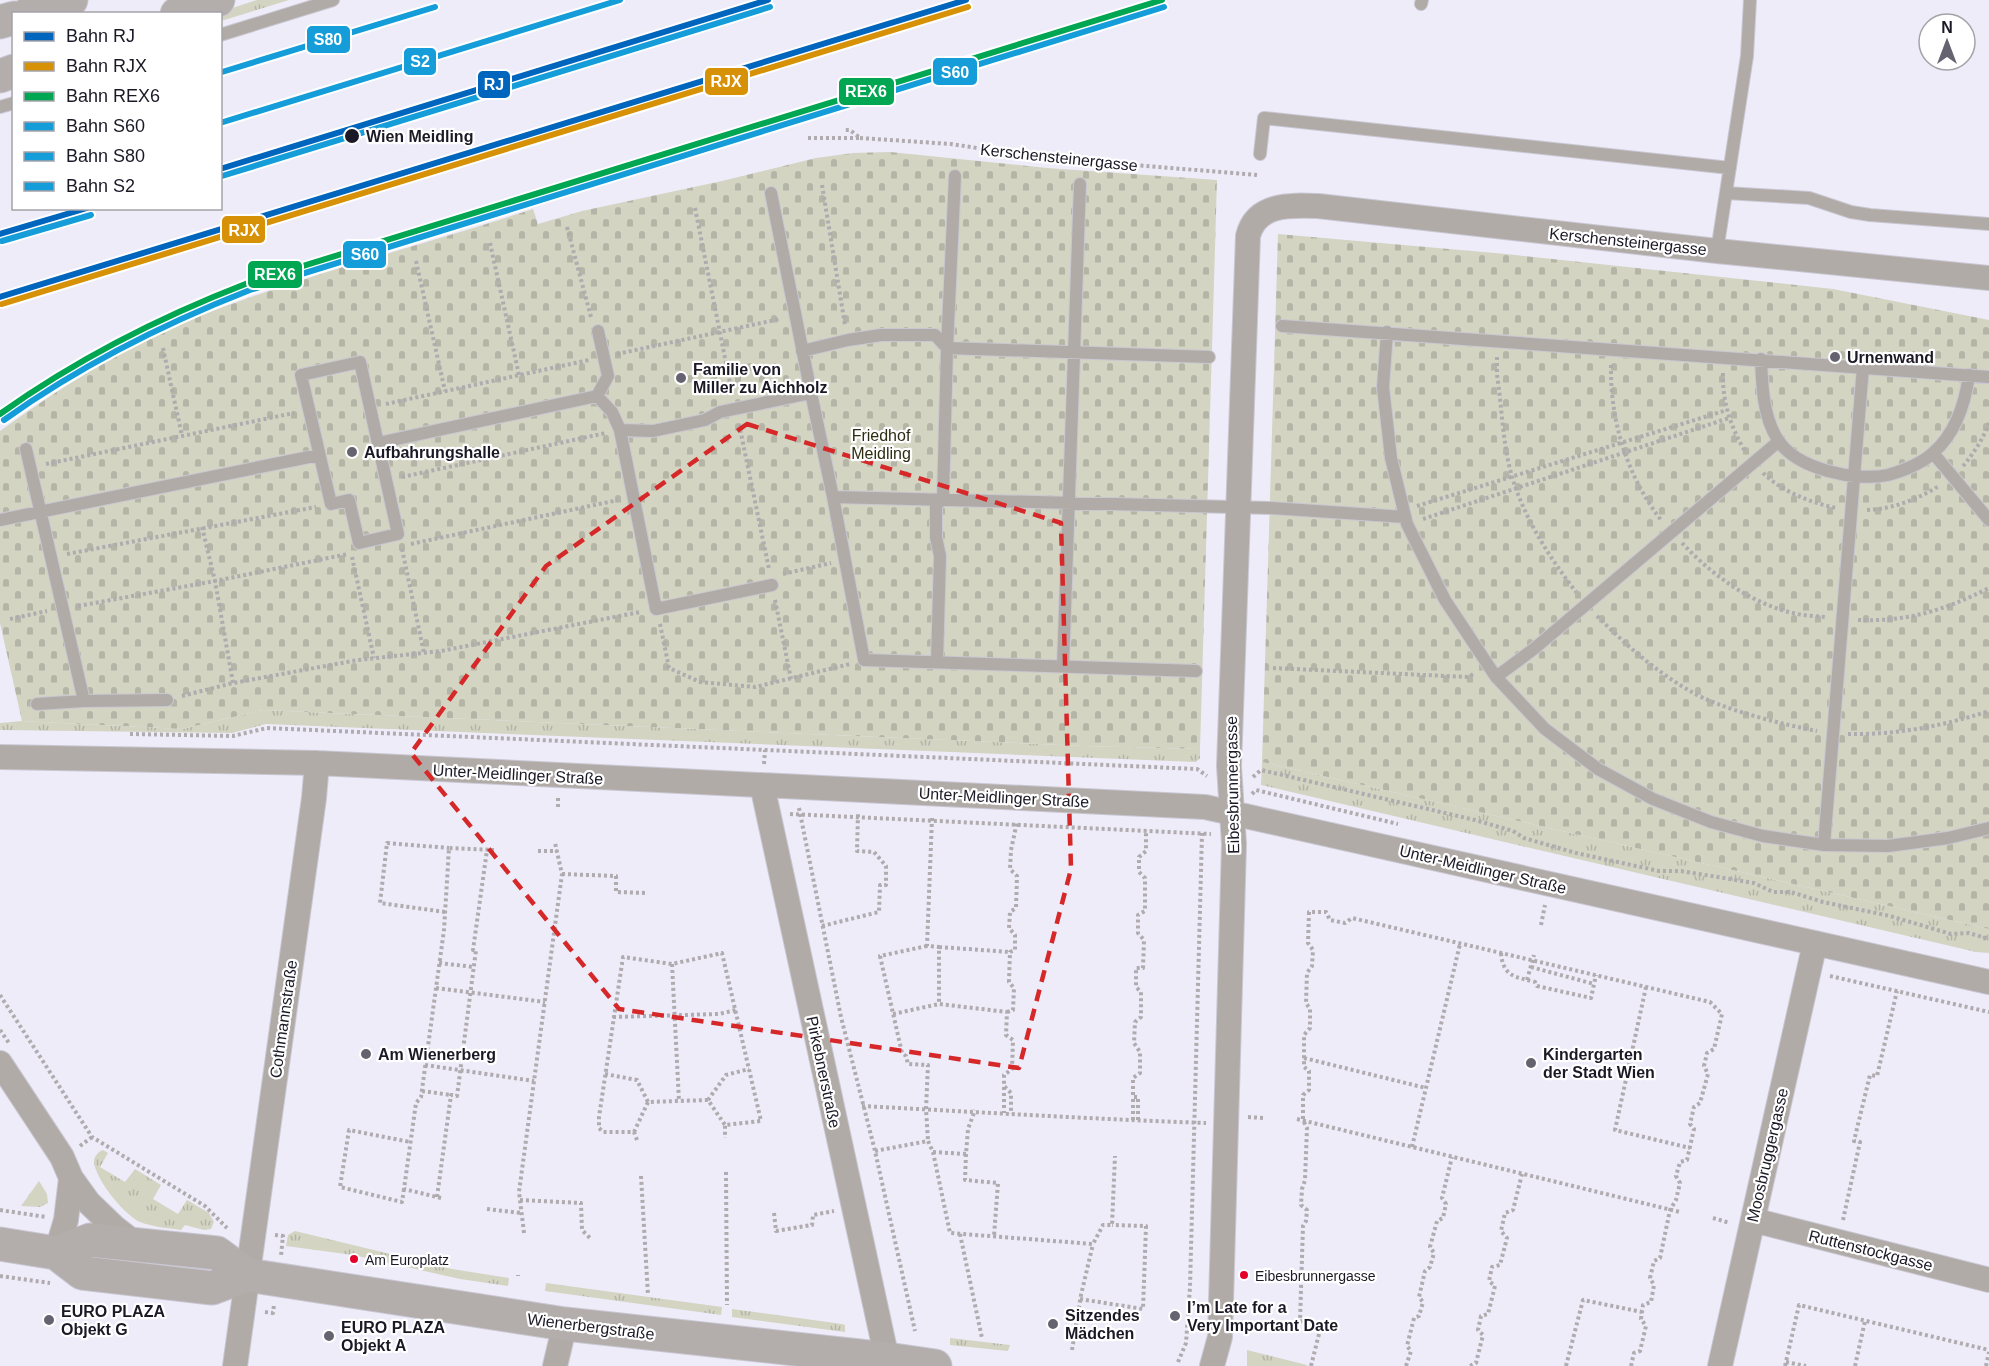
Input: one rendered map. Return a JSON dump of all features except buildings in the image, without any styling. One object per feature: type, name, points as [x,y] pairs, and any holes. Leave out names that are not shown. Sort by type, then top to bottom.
[{"type":"main road","points":[[34,12],[71,0]]},
{"type":"main road","points":[[183,12],[218,0]]},
{"type":"main road","name":"Wienerbergstraße","points":[[56,1253],[90,1240],[217,1253],[247,1275],[565,1324],[936,1366]]},
{"type":"main road","name":"Wienerbergstraße","points":[[0,1244],[56,1253],[82,1273],[212,1288],[247,1275]]},
{"type":"street","name":"Kerschensteinergasse","points":[[1268,210],[1280,206],[1318,206],[1717,251],[1989,278]]},
{"type":"street","name":"Eibesbrunnergasse","points":[[1212,1366],[1220,1336],[1234,844],[1232,813],[1237,781],[1238,507],[1248,236],[1254,221],[1268,210]]},
{"type":"street","name":"Unter-Meidlinger Straße","points":[[0,758],[317,764],[1205,807],[1989,982]]},
{"type":"street","name":"Cothmannstraße","points":[[247,1275],[317,764]]},
{"type":"street","name":"Pirkebnerstraße","points":[[762,785],[887,1359]]},
{"type":"street","name":"Moosbruggergasse","points":[[1720,1366],[1815,943]]},
{"type":"street","points":[[0,1063],[62,1157],[71,1178],[89,1203],[137,1245]]},
{"type":"street","points":[[56,1253],[66,1220],[71,1178]]},
{"type":"street","name":"Ruttenstockgasse","points":[[1753,1220],[1989,1280]]},
{"type":"street","points":[[235,1366],[247,1275]]},
{"type":"street","points":[[555,1366],[565,1324]]},
{"type":"lane","points":[[222,34],[333,0]]},
{"type":"lane","points":[[1717,251],[1748,56],[1750,0]]},
{"type":"lane","points":[[1260,154],[1264,118],[1730,168]]},
{"type":"lane","points":[[937,662],[940,556],[936,537],[936,506],[943,499],[955,176]]},
{"type":"lane","points":[[1064,666],[1080,184]]},
{"type":"lane","points":[[771,193],[864,660],[1196,671]]},
{"type":"lane","points":[[1726,193],[1809,198],[1851,212],[1870,215],[1989,224]]},
{"type":"lane","points":[[1282,326],[1989,377]]},
{"type":"lane","points":[[378,443],[597,396],[608,376],[598,331]]},
{"type":"lane","points":[[1386,333],[1383,387],[1391,458],[1405,517],[1445,600],[1496,677],[1545,729],[1598,769],[1653,800],[1721,825],[1763,836],[1824,845],[1888,846],[1948,838],[1989,828]]},
{"type":"lane","points":[[802,351],[881,335],[935,335],[947,348],[1209,357]]},
{"type":"lane","points":[[1761,359],[1762,388],[1769,420],[1779,441],[1797,458],[1823,470],[1854,476],[1887,475],[1914,465],[1933,453],[1955,426],[1965,401],[1969,375]]},
{"type":"lane","points":[[360,362],[398,534],[355,548],[349,500],[331,504],[309,410],[302,375],[360,362]]},
{"type":"lane","points":[[1824,845],[1863,367]]},
{"type":"lane","points":[[620,430],[653,431],[705,420],[720,412],[735,408],[811,393]]},
{"type":"lane","points":[[597,396],[612,412],[620,430],[656,609],[771,581]]},
{"type":"lane","points":[[1496,677],[1535,648],[1779,441]]},
{"type":"lane","points":[[26,449],[84,701]]},
{"type":"lane","points":[[1933,453],[1989,520]]},
{"type":"lane","points":[[0,519],[320,455]]},
{"type":"lane","points":[[833,497],[1238,507],[1405,517]]},
{"type":"lane","points":[[37,704],[167,700]]},
{"type":"path","points":[[843,130],[850,130],[860,138]]},
{"type":"path","name":"Kerschensteinergasse","points":[[808,138],[860,138],[951,144],[1037,157],[1257,175]]},
{"type":"path","points":[[822,185],[848,340]]},
{"type":"path","points":[[696,208],[719,332],[791,679]]},
{"type":"path","points":[[567,227],[592,322],[598,331]]},
{"type":"path","points":[[490,243],[519,375]]},
{"type":"path","points":[[416,261],[445,391]]},
{"type":"path","points":[[370,407],[795,315]]},
{"type":"path","points":[[1497,342],[1497,375],[1512,478],[1527,514],[1552,562],[1586,605],[1624,642],[1661,672],[1691,692],[1744,713],[1833,734],[1874,734],[1918,729],[1957,721],[1989,711]]},
{"type":"path","points":[[163,348],[182,436]]},
{"type":"path","points":[[1611,349],[1610,387],[1614,417],[1634,478],[1650,506],[1672,532],[1696,558],[1732,587],[1764,603],[1794,613],[1841,619],[1885,621],[1915,617],[1957,603],[1989,588]]},
{"type":"path","points":[[1724,357],[1722,385],[1726,410],[1738,439],[1753,463]]},
{"type":"path","points":[[30,467],[309,410]]},
{"type":"path","points":[[1405,517],[1512,478],[1726,410]]},
{"type":"path","points":[[1405,517],[1516,489],[1730,417]]},
{"type":"path","points":[[387,480],[620,430]]},
{"type":"path","points":[[424,653],[401,546],[633,497]]},
{"type":"path","points":[[51,557],[202,526],[331,504]]},
{"type":"path","points":[[202,526],[215,581],[233,683]]},
{"type":"path","points":[[10,619],[215,581],[355,548],[374,658]]},
{"type":"path","points":[[771,581],[845,560]]},
{"type":"path","points":[[167,700],[233,683],[374,658],[424,653],[656,609],[669,668],[700,682],[754,687],[864,660]]},
{"type":"path","points":[[1274,668],[1468,677],[1488,664]]},
{"type":"path","points":[[128,734],[233,736],[267,728],[1197,769],[1211,780],[1237,781],[1261,770],[1475,820],[1513,831],[1524,838],[1576,853],[1659,871],[1681,871],[1754,883],[1773,892],[1791,892],[1823,902],[1890,916],[1951,934],[1969,933],[1989,939]]},
{"type":"path","points":[[822,926],[879,912],[880,885],[886,885],[886,866],[874,852],[857,851],[859,790]]},
{"type":"path","points":[[927,945],[933,794]]},
{"type":"path","points":[[1023,798],[1011,850],[1010,869],[1017,876],[1016,908],[1010,912],[1009,928],[1015,935],[1015,950],[1010,952],[927,945],[880,956],[902,1053],[906,1056],[908,1064],[928,1065],[926,1109],[928,1141],[933,1152],[950,1233],[1093,1244]]},
{"type":"path","points":[[1135,1120],[1134,1078],[1140,1073],[1140,1052],[1134,1042],[1135,1022],[1141,1017],[1141,992],[1136,987],[1136,968],[1143,968],[1144,940],[1138,933],[1138,915],[1145,911],[1145,878],[1139,873],[1139,857],[1146,851],[1150,804]]},
{"type":"path","points":[[915,1331],[875,1151],[862,1106],[800,814],[1202,833],[1188,1325],[1186,1343],[1178,1362]]},
{"type":"path","points":[[445,912],[380,903],[387,843],[494,850]]},
{"type":"path","points":[[524,1233],[519,1192],[562,874],[555,843]]},
{"type":"path","points":[[411,1142],[349,1131],[340,1187],[402,1202],[411,1142],[416,1102],[421,1097],[422,1091],[436,988],[445,912],[449,848]]},
{"type":"path","points":[[422,1091],[457,1096],[487,850]]},
{"type":"path","points":[[538,851],[557,851]]},
{"type":"path","points":[[562,874],[616,876],[616,892],[647,893]]},
{"type":"path","points":[[1311,1366],[1321,1326],[1300,1321],[1303,1226],[1306,1221],[1306,1210],[1301,1205],[1305,1180],[1307,1128],[1303,1120],[1303,1095],[1309,1090],[1309,1071],[1304,1067],[1304,1035],[1310,1028],[1310,1009],[1306,1003],[1306,973],[1312,966],[1313,950],[1308,943],[1309,912],[1326,912],[1330,920],[1346,923],[1352,918],[1460,944],[1533,958],[1710,1002],[1722,1014],[1714,1049],[1707,1053],[1704,1066],[1708,1074],[1700,1103],[1694,1107],[1690,1124],[1694,1129],[1687,1160],[1680,1162],[1676,1176],[1680,1183],[1676,1200],[1670,1210],[1660,1258],[1654,1261],[1650,1278],[1654,1285],[1651,1302],[1643,1305],[1641,1319],[1646,1326],[1640,1351],[1634,1353],[1631,1366]]},
{"type":"path","points":[[1412,1147],[1460,944]]},
{"type":"path","points":[[939,947],[939,1004]]},
{"type":"path","points":[[893,1014],[939,1004],[1007,1012],[1013,1010],[1014,988],[1009,982],[1010,952]]},
{"type":"path","points":[[634,1132],[603,1132],[599,1128],[623,957],[672,964],[722,953],[761,1121],[725,1125]]},
{"type":"path","points":[[1501,953],[1503,967],[1507,972],[1535,982],[1538,986],[1591,998],[1596,975]]},
{"type":"path","points":[[1527,980],[1533,958]]},
{"type":"path","points":[[439,963],[474,967]]},
{"type":"path","points":[[672,964],[679,1101]]},
{"type":"path","points":[[1531,967],[1594,984]]},
{"type":"path","points":[[1809,971],[1989,1012]]},
{"type":"path","points":[[1646,987],[1614,1130],[1690,1148]]},
{"type":"path","points":[[436,988],[544,1002]]},
{"type":"path","points":[[1838,1242],[1860,1142],[1854,1141],[1870,1074],[1876,1076],[1897,991]]},
{"type":"path","points":[[0,995],[92,1137],[205,1206],[228,1228]]},
{"type":"path","points":[[613,1017],[719,1014],[736,1010]]},
{"type":"path","points":[[1004,1113],[1004,1074],[1012,1069],[1013,1040],[1006,1035],[1007,1012]]},
{"type":"path","points":[[1304,1058],[1426,1088]]},
{"type":"path","points":[[425,1065],[534,1081]]},
{"type":"path","points":[[708,1100],[726,1075],[749,1069]]},
{"type":"path","points":[[605,1074],[637,1080],[648,1102]]},
{"type":"path","points":[[1004,1086],[1011,1093],[1011,1114]]},
{"type":"path","points":[[404,1189],[439,1198],[452,1095]]},
{"type":"path","points":[[648,1102],[708,1100]]},
{"type":"path","points":[[708,1100],[725,1125],[725,1138]]},
{"type":"path","points":[[637,1140],[634,1132],[648,1102]]},
{"type":"path","points":[[862,1106],[1194,1122]]},
{"type":"path","points":[[975,1110],[968,1129],[964,1180],[998,1183],[994,1237]]},
{"type":"path","points":[[1297,1119],[1680,1212]]},
{"type":"path","points":[[78,1147],[92,1137]]},
{"type":"path","points":[[875,1151],[928,1141]]},
{"type":"path","points":[[933,1152],[966,1154]]},
{"type":"path","points":[[1112,1225],[1115,1156]]},
{"type":"path","points":[[1406,1366],[1411,1351],[1407,1346],[1413,1318],[1419,1316],[1423,1302],[1419,1297],[1425,1271],[1430,1268],[1434,1253],[1430,1247],[1437,1221],[1443,1218],[1446,1204],[1442,1198],[1452,1157]]},
{"type":"path","points":[[726,1172],[727,1305]]},
{"type":"path","points":[[1470,1366],[1476,1363],[1483,1335],[1478,1330],[1482,1324],[1481,1316],[1488,1314],[1495,1286],[1489,1281],[1493,1275],[1492,1267],[1500,1265],[1507,1238],[1501,1231],[1505,1213],[1513,1210],[1522,1174]]},
{"type":"path","points":[[641,1176],[648,1295]]},
{"type":"path","points":[[520,1200],[581,1203],[582,1230],[591,1239]]},
{"type":"path","points":[[774,1213],[776,1231],[812,1225],[813,1215],[854,1207]]},
{"type":"path","points":[[487,1209],[521,1213]]},
{"type":"path","points":[[1072,1350],[1080,1299],[1093,1244],[1103,1225],[1146,1226],[1143,1309],[1080,1299]]},
{"type":"path","points":[[960,1234],[982,1338]]},
{"type":"path","points":[[1566,1366],[1583,1300],[1642,1312]]},
{"type":"path","points":[[1806,1366],[1786,1364],[1799,1305],[1989,1351],[1986,1366]]},
{"type":"path","points":[[1855,1366],[1865,1321]]},
{"type":"highlighted area","points":[[747,424],[1061,523],[1071,869],[1019,1068],[619,1009],[411,753],[546,566]]},
{"type":"green space","points":[[257,0],[289,0],[222,21],[222,12],[220,12]]},
{"type":"green space","name":"Friedhof Meidling","points":[[890,152],[1047,168],[1217,180],[1200,749],[1084,746],[263,710],[182,729],[22,721],[0,623],[0,431],[46,399],[117,355],[192,319],[276,288],[533,209],[538,224],[582,211],[816,158],[853,153]]},
{"type":"green space","points":[[1278,234],[1506,254],[1833,289],[1989,320],[1989,929],[1262,762]]},
{"type":"green space","points":[[263,710],[1084,746],[1200,749],[1200,758],[1196,762],[266,724],[232,733],[0,730],[0,723],[22,721],[182,729]]},
{"type":"green space","points":[[1262,762],[1989,929],[1989,953],[1976,952],[1261,785]]},
{"type":"green space","points":[[103,1150],[108,1153],[100,1167],[125,1182],[135,1169],[161,1185],[153,1199],[178,1214],[187,1200],[209,1213],[214,1222],[211,1229],[204,1230],[185,1225],[181,1230],[165,1228],[145,1224],[134,1218],[111,1195],[99,1176],[94,1160],[95,1156]]},
{"type":"green space","points":[[39,1181],[47,1194],[48,1203],[40,1207],[21,1206]]},
{"type":"green space","points":[[295,1231],[452,1269],[509,1278],[508,1286],[460,1279],[353,1255],[286,1246],[288,1235]]},
{"type":"green space","points":[[546,1283],[722,1307],[721,1315],[545,1291]]},
{"type":"green space","points":[[732,1309],[842,1324],[845,1325],[845,1332],[732,1317]]},
{"type":"green space","points":[[950,1338],[1010,1345],[1008,1351],[950,1345]]},
{"type":"green space","points":[[1247,1350],[1307,1365],[1307,1366],[1247,1366]]},
{"type":"rail line","name":"S2","points":[[222,122],[620,0]]},
{"type":"rail line","name":"RJ","points":[[222,168],[768,0]]},
{"type":"rail line","name":"RJ","points":[[0,297],[966,0]]},
{"type":"rail line","name":"REX6","points":[[0,414],[89,357],[183,310],[248,283],[1162,0]]},
{"type":"rail line","name":"S80","points":[[222,72],[435,7]]},
{"type":"rail line","name":"S80","points":[[222,176],[770,7]]},
{"type":"rail line","name":"RJX","points":[[2,304],[968,7]]},
{"type":"rail line","name":"S60","points":[[4,420],[63,381],[123,347],[250,290],[1164,7]]},
{"type":"rail line","name":"RJ","points":[[0,234],[80,210]]},
{"type":"rail line","name":"S80","points":[[2,241],[91,215]]},
{"type":"place","name":"Wien Meidling","points":[[352,136]]},
{"type":"place","name":"Urnenwand","points":[[1835,357]]},
{"type":"place","name":"Familie von Miller zu Aichholz","points":[[681,378]]},
{"type":"place","name":"Aufbahrungshalle","points":[[352,452]]},
{"type":"place","name":"Am Wienerberg","points":[[366,1054]]},
{"type":"place","name":"Kindergarten der Stadt Wien","points":[[1531,1063]]},
{"type":"place","name":"Am Europlatz","points":[[354,1259]]},
{"type":"place","name":"Eibesbrunnergasse","points":[[1244,1275]]},
{"type":"place","name":"I’m Late for a Very Important Date","points":[[1175,1316]]},
{"type":"place","name":"EURO PLAZA Objekt G","points":[[49,1320]]},
{"type":"place","name":"Sitzendes Mädchen","points":[[1053,1324]]},
{"type":"place","name":"EURO PLAZA Objekt A","points":[[329,1336]]}]
